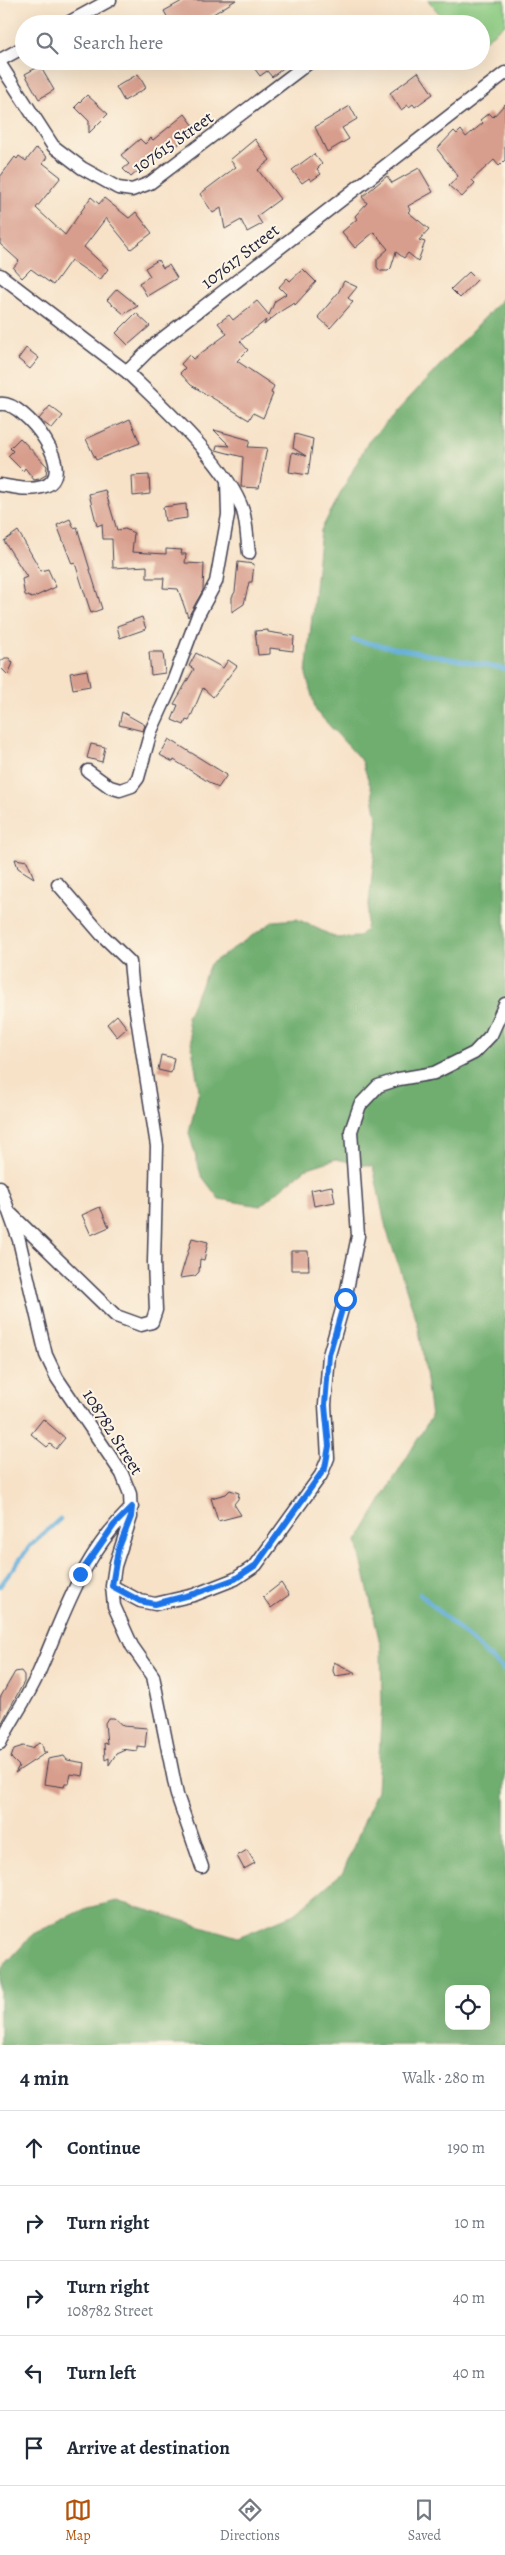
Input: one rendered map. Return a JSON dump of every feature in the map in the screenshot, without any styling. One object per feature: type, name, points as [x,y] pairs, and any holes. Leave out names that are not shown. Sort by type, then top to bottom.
[{"type":"street","points":[[82,15],[110,0]]},
{"type":"street","points":[[0,60],[15,52]]},
{"type":"street","name":"107615 Street","points":[[0,64],[53,146],[82,168],[118,188],[132,190],[150,183],[300,70]]},
{"type":"street","name":"107617 Street","points":[[127,372],[152,346],[505,73]]},
{"type":"street","points":[[0,275],[127,372],[185,428],[227,480],[243,511],[249,553]]},
{"type":"street","points":[[0,404],[11,405],[26,417],[53,450],[55,460],[54,476],[44,486],[24,489],[0,485]]},
{"type":"street","points":[[88,771],[110,787],[120,790],[132,786],[138,778],[151,732],[171,687],[198,615],[216,582],[228,515],[227,480]]},
{"type":"street","points":[[9,1212],[116,1316],[141,1325],[152,1322],[156,1310],[154,1262],[158,1146],[133,992],[132,968],[126,956],[102,935],[58,884]]},
{"type":"street","points":[[112,1586],[140,1601],[155,1604],[194,1594],[235,1579],[256,1565],[321,1475],[328,1452],[325,1405],[329,1355],[345,1299],[358,1236],[351,1131],[360,1105],[378,1086],[399,1079],[434,1073],[474,1053],[491,1035],[505,1004]]},
{"type":"street","name":"108782 Street","points":[[0,1187],[19,1240],[46,1355],[57,1378],[122,1474],[130,1494],[132,1507]]},
{"type":"street","points":[[132,1507],[131,1517],[118,1550],[112,1586],[114,1606],[119,1621],[132,1646],[153,1676],[177,1795],[202,1867]]},
{"type":"street","points":[[0,1743],[38,1674],[80,1574],[114,1525],[132,1507]]},
{"type":"green space","points":[[428,0],[505,0],[505,24],[490,36],[490,15],[440,15]]},
{"type":"green space","points":[[505,296],[505,2045],[0,2045],[0,1970],[33,1934],[87,1908],[117,1901],[238,1937],[294,1914],[343,1872],[377,1790],[382,1705],[381,1648],[357,1541],[431,1417],[419,1328],[386,1228],[373,1167],[336,1159],[305,1169],[260,1206],[219,1199],[201,1175],[189,1133],[199,1090],[187,1017],[210,964],[274,921],[297,919],[337,938],[358,937],[366,929],[378,823],[372,791],[362,761],[316,711],[306,674],[321,530],[368,442]]},
{"type":"building","points":[[184,0],[236,0],[212,15],[166,15],[164,11]]},
{"type":"building","points":[[32,70],[42,70],[54,90],[39,99],[25,74]]},
{"type":"building","points":[[256,70],[281,70],[272,77],[267,71],[260,76]]},
{"type":"building","points":[[418,72],[433,94],[415,107],[413,104],[409,107],[408,105],[401,110],[390,93]]},
{"type":"building","points":[[138,74],[146,88],[124,101],[116,87]]},
{"type":"building","points":[[87,95],[108,114],[89,133],[89,121],[75,107]]},
{"type":"building","points":[[505,104],[505,160],[499,166],[494,160],[472,180],[475,183],[462,197],[449,186],[458,176],[437,149],[454,131],[457,134],[461,130],[466,137],[483,123],[480,120],[489,113],[493,117]]},
{"type":"building","points":[[350,106],[357,119],[342,128],[349,139],[327,152],[315,127]]},
{"type":"building","points":[[185,114],[197,130],[176,146],[173,142],[159,157],[157,154],[131,177],[123,169],[129,164],[121,155],[140,139],[145,144],[151,138],[153,140]]},
{"type":"building","points":[[255,139],[270,160],[258,170],[280,199],[257,216],[262,224],[247,232],[241,220],[225,229],[221,208],[213,213],[200,194],[236,167],[230,160]]},
{"type":"building","points":[[36,148],[47,157],[43,163],[61,177],[36,208],[65,235],[91,197],[99,204],[104,198],[129,218],[136,212],[152,233],[131,249],[106,218],[84,247],[108,269],[100,280],[71,260],[53,285],[31,269],[22,278],[13,268],[19,261],[0,244],[0,177],[15,157],[17,159],[19,156],[26,161]]},
{"type":"building","points":[[314,154],[322,164],[317,169],[321,174],[311,181],[309,178],[302,183],[292,170]]},
{"type":"building","points":[[419,168],[433,192],[408,206],[410,210],[408,212],[429,229],[419,240],[425,242],[418,261],[408,253],[404,258],[396,252],[391,268],[388,271],[380,271],[377,267],[377,259],[388,249],[374,232],[355,248],[342,232],[357,219],[355,216],[367,203],[362,197],[387,176],[392,183]]},
{"type":"building","points":[[158,260],[163,268],[169,265],[177,278],[147,296],[139,283],[150,276],[145,268]]},
{"type":"building","points":[[303,269],[316,282],[295,305],[294,303],[281,311],[264,325],[266,320],[240,341],[248,350],[237,361],[274,386],[271,393],[273,394],[263,418],[253,413],[249,420],[191,385],[180,373],[185,368],[181,364],[189,355],[193,359],[227,334],[218,323],[229,315],[233,320],[257,301],[269,315],[275,301],[286,294],[279,287],[287,278],[290,281]]},
{"type":"building","points":[[469,272],[477,280],[460,298],[451,289]]},
{"type":"building","points":[[344,281],[357,287],[348,298],[353,302],[330,328],[318,317],[338,293]]},
{"type":"building","points":[[117,289],[138,306],[124,314],[107,300]]},
{"type":"building","points":[[136,313],[150,326],[128,345],[116,333]]},
{"type":"building","points":[[26,348],[39,358],[30,369],[18,359]]},
{"type":"building","points":[[50,406],[63,416],[52,429],[39,419]]},
{"type":"building","points":[[130,419],[140,443],[96,460],[86,439]]},
{"type":"building","points":[[214,430],[250,440],[248,447],[267,448],[259,488],[241,487],[243,457],[216,450],[217,445],[230,446]]},
{"type":"building","points":[[295,434],[313,439],[308,475],[289,472],[292,452],[306,456],[293,448]]},
{"type":"building","points":[[20,438],[47,466],[46,475],[34,480],[25,468],[23,471],[8,456],[13,451],[10,448]]},
{"type":"building","points":[[149,475],[150,494],[133,496],[132,476]]},
{"type":"building","points":[[105,490],[117,530],[125,529],[134,533],[132,552],[166,554],[166,549],[182,550],[181,554],[186,554],[185,563],[204,564],[203,590],[188,617],[178,589],[163,588],[164,578],[147,578],[147,566],[113,568],[112,539],[103,539],[102,524],[97,526],[89,494]]},
{"type":"building","points":[[186,504],[187,518],[165,521],[163,507]]},
{"type":"building","points":[[70,519],[74,528],[77,527],[102,609],[91,613],[75,563],[72,564],[57,525]]},
{"type":"building","points":[[18,531],[41,571],[48,569],[56,587],[32,598],[25,595],[22,579],[27,577],[4,541]]},
{"type":"building","points":[[238,562],[254,564],[252,582],[249,582],[244,604],[232,612],[232,597],[235,592]]},
{"type":"building","points":[[142,617],[146,629],[120,638],[117,626]]},
{"type":"building","points":[[268,630],[268,632],[294,636],[293,651],[270,648],[270,654],[258,655],[255,631]]},
{"type":"building","points":[[149,652],[163,652],[165,673],[151,675]]},
{"type":"building","points":[[196,653],[223,668],[228,660],[237,666],[213,697],[203,688],[189,721],[186,720],[184,725],[172,720],[178,705],[174,704],[194,669],[189,666]]},
{"type":"building","points":[[5,658],[9,658],[13,663],[8,675],[0,667],[0,662]]},
{"type":"building","points":[[87,670],[90,686],[73,689],[70,673]]},
{"type":"building","points":[[122,712],[145,725],[143,731],[119,725]]},
{"type":"building","points":[[169,739],[227,775],[218,788],[174,760],[173,762],[160,755]]},
{"type":"building","points":[[91,744],[105,747],[102,762],[87,758]]},
{"type":"building","points":[[15,859],[27,861],[34,878],[18,868]]},
{"type":"building","points":[[117,1015],[127,1028],[117,1037],[107,1024]]},
{"type":"building","points":[[161,1055],[174,1058],[171,1073],[158,1070]]},
{"type":"building","points":[[332,1186],[335,1202],[314,1206],[311,1190]]},
{"type":"building","points":[[100,1207],[109,1227],[91,1235],[82,1215]]},
{"type":"building","points":[[192,1238],[208,1242],[204,1260],[200,1259],[199,1272],[195,1276],[180,1278]]},
{"type":"building","points":[[291,1251],[308,1251],[309,1270],[291,1270]]},
{"type":"building","points":[[43,1419],[65,1438],[56,1449],[50,1444],[47,1447],[31,1434]]},
{"type":"building","points":[[230,1490],[239,1493],[238,1499],[234,1504],[241,1515],[218,1521],[211,1498],[226,1494]]},
{"type":"building","points":[[281,1583],[289,1595],[271,1608],[263,1597]]},
{"type":"building","points":[[334,1662],[356,1673],[335,1676],[333,1671]]},
{"type":"building","points":[[21,1671],[24,1675],[24,1682],[0,1726],[0,1698],[15,1672]]},
{"type":"building","points":[[108,1718],[114,1718],[123,1726],[147,1728],[145,1747],[137,1746],[137,1751],[121,1749],[125,1750],[116,1754],[109,1765],[109,1758],[105,1760],[104,1743],[107,1744],[105,1723]]},
{"type":"building","points":[[39,1743],[42,1744],[44,1752],[47,1752],[15,1773],[19,1766],[11,1758],[14,1749],[23,1746],[32,1748]]},
{"type":"building","points":[[64,1756],[67,1760],[85,1763],[83,1776],[71,1774],[69,1783],[65,1783],[64,1787],[44,1784],[48,1759]]},
{"type":"building","points":[[247,1850],[255,1863],[244,1869],[237,1856]]},
{"type":"waterway","points":[[353,640],[505,669]]},
{"type":"waterway","points":[[0,1586],[30,1546],[60,1519]]},
{"type":"waterway","points":[[420,1594],[505,1671]]},
{"type":"route","points":[[80,1574],[114,1525],[132,1507],[131,1517],[118,1550],[112,1586],[140,1601],[150,1604],[166,1603],[235,1579],[250,1571],[256,1565],[285,1527],[325,1468],[329,1446],[325,1405],[329,1355],[345,1299]]}]
